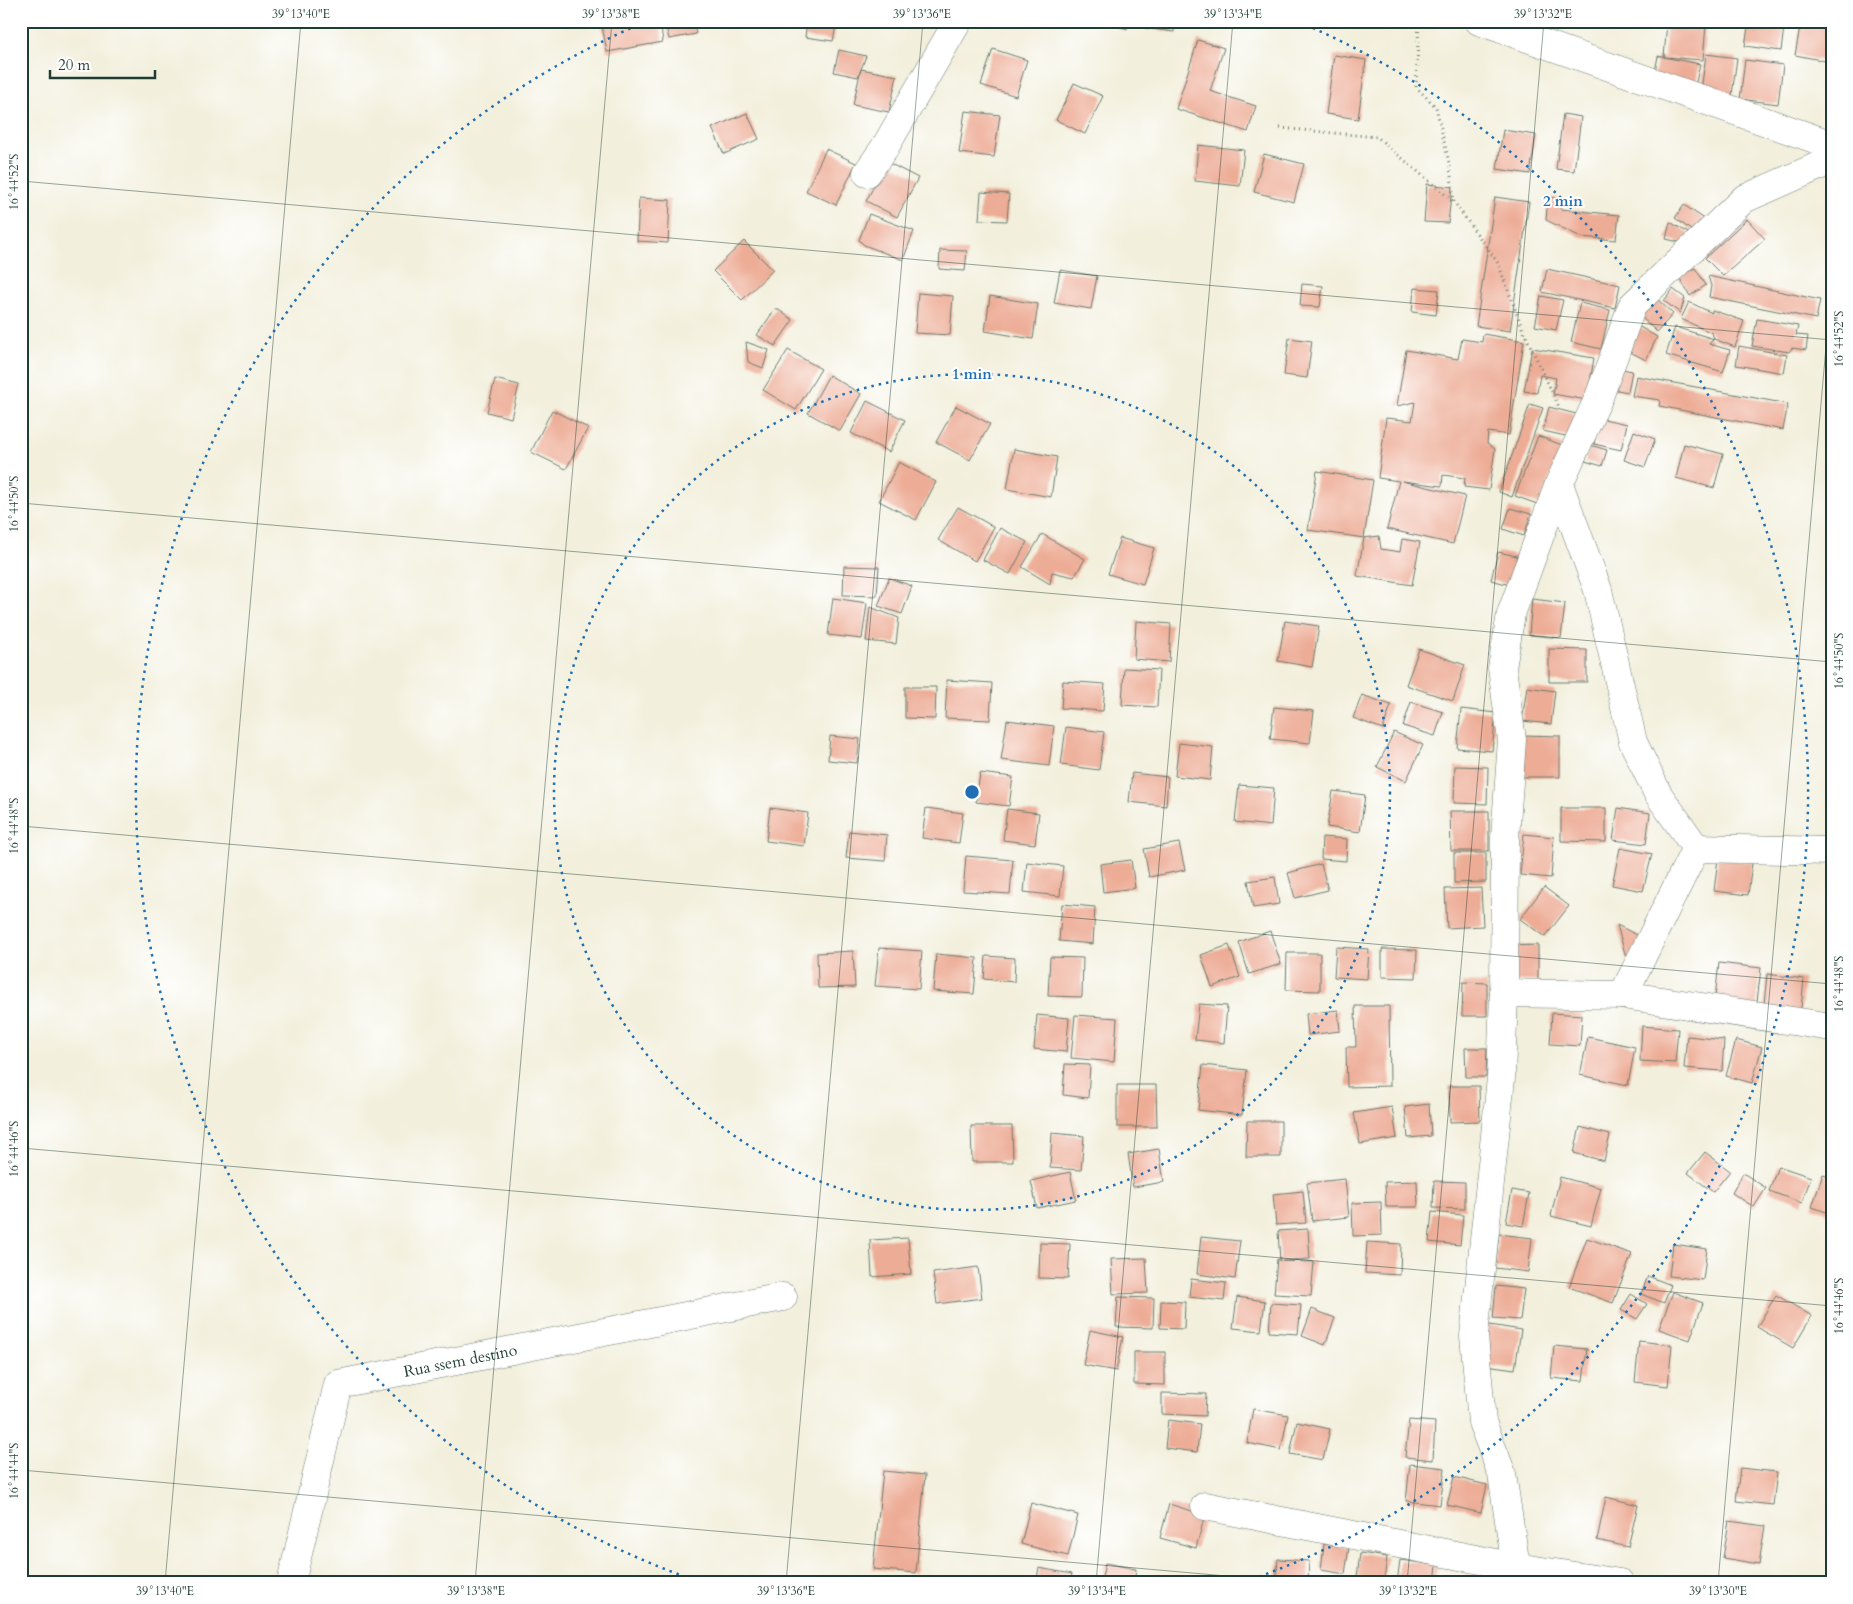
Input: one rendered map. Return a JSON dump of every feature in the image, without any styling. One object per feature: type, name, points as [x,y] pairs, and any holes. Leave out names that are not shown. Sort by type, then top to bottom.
[{"type":"street","points":[[867,173],[885,148],[958,21]]},
{"type":"street","points":[[1479,21],[1832,145]]},
{"type":"street","points":[[1514,1575],[1502,1474],[1482,1422],[1474,1336],[1501,1078],[1506,838],[1512,740],[1502,668],[1511,614],[1559,484],[1599,397],[1632,306],[1744,199],[1832,160]]},
{"type":"street","points":[[1559,484],[1598,590],[1633,742],[1658,794],[1696,848]]},
{"type":"street","points":[[1696,848],[1832,851]]},
{"type":"street","points":[[1623,995],[1696,848]]},
{"type":"street","points":[[1504,993],[1623,995],[1832,1027]]},
{"type":"street","name":"Rua ssem destino","points":[[292,1583],[338,1384],[783,1297]]},
{"type":"street","points":[[1206,1506],[1514,1575],[1620,1583]]},
{"type":"path","points":[[1418,21],[1416,87],[1436,107],[1450,167],[1454,202]]},
{"type":"path","points":[[1280,128],[1377,137],[1454,202],[1498,263],[1523,330],[1577,444]]},
{"type":"building","points":[[601,21],[660,21],[663,42],[607,52]]},
{"type":"building","points":[[665,21],[694,21],[696,34],[669,39]]},
{"type":"building","points":[[807,21],[837,21],[833,41],[805,37]]},
{"type":"building","points":[[1100,21],[1129,21],[1127,29]]},
{"type":"building","points":[[1146,21],[1175,21],[1174,32],[1145,28]]},
{"type":"building","points":[[1511,21],[1551,21],[1548,29],[1511,25]]},
{"type":"building","points":[[1749,21],[1784,27],[1781,51],[1745,46]]},
{"type":"building","points":[[1667,22],[1706,25],[1703,60],[1664,57]]},
{"type":"building","points":[[1801,22],[1832,28],[1826,61],[1795,55]]},
{"type":"building","points":[[1198,40],[1224,48],[1210,91],[1256,106],[1248,132],[1176,109]]},
{"type":"building","points":[[993,49],[1027,60],[1016,96],[981,85]]},
{"type":"building","points":[[839,50],[866,56],[858,77],[834,72]]},
{"type":"building","points":[[1706,54],[1737,58],[1732,95],[1701,91]]},
{"type":"building","points":[[1334,55],[1366,60],[1358,119],[1326,114]]},
{"type":"building","points":[[1658,56],[1700,64],[1694,91],[1653,82]]},
{"type":"building","points":[[1745,60],[1783,65],[1778,104],[1740,99]]},
{"type":"building","points":[[861,69],[897,76],[889,112],[853,105]]},
{"type":"building","points":[[1074,83],[1103,96],[1085,134],[1056,120]]},
{"type":"building","points":[[965,111],[1000,115],[994,157],[959,153]]},
{"type":"building","points":[[747,113],[759,139],[724,154],[712,128]]},
{"type":"building","points":[[1563,114],[1581,117],[1574,171],[1556,169]]},
{"type":"building","points":[[1503,130],[1536,135],[1530,174],[1497,169]]},
{"type":"building","points":[[1198,145],[1244,150],[1240,186],[1195,181]]},
{"type":"building","points":[[826,149],[856,163],[836,205],[806,191]]},
{"type":"building","points":[[1264,154],[1304,164],[1294,202],[1254,192]]},
{"type":"building","points":[[887,162],[918,178],[897,217],[866,201]]},
{"type":"building","points":[[1427,184],[1452,187],[1448,223],[1424,222]]},
{"type":"building","points":[[981,192],[1009,194],[1007,221],[979,220]]},
{"type":"building","points":[[1495,197],[1529,202],[1510,331],[1476,326]]},
{"type":"building","points":[[1548,197],[1561,199],[1560,209],[1619,215],[1616,240],[1581,237],[1546,220]]},
{"type":"building","points":[[639,198],[670,200],[668,243],[637,241]]},
{"type":"building","points":[[1684,205],[1706,220],[1696,234],[1675,218]]},
{"type":"building","points":[[869,214],[914,231],[903,260],[864,245],[859,240]]},
{"type":"building","points":[[1747,219],[1765,239],[1723,276],[1705,258]]},
{"type":"building","points":[[1670,222],[1690,234],[1688,244],[1666,239]]},
{"type":"building","points":[[744,241],[773,270],[742,300],[713,271]]},
{"type":"building","points":[[940,250],[967,251],[965,271],[939,269]]},
{"type":"building","points":[[1695,268],[1706,285],[1690,296],[1679,277]]},
{"type":"building","points":[[1547,269],[1620,285],[1615,308],[1542,292]]},
{"type":"building","points":[[1060,270],[1097,276],[1091,309],[1054,303]]},
{"type":"building","points":[[1708,276],[1820,300],[1816,319],[1709,297],[1711,286]]},
{"type":"building","points":[[1302,284],[1323,286],[1320,307],[1300,306]]},
{"type":"building","points":[[1414,288],[1439,290],[1436,315],[1412,312]]},
{"type":"building","points":[[1673,289],[1685,298],[1680,313],[1664,301]]},
{"type":"building","points":[[918,293],[953,296],[950,335],[915,333]]},
{"type":"building","points":[[990,296],[1038,304],[1033,339],[985,331]]},
{"type":"building","points":[[1541,296],[1563,300],[1556,330],[1535,326]]},
{"type":"building","points":[[1655,297],[1673,314],[1657,332],[1638,314]]},
{"type":"building","points":[[1689,302],[1712,313],[1712,310],[1744,321],[1735,347],[1714,339],[1712,333],[1681,319]]},
{"type":"building","points":[[1580,303],[1610,310],[1601,349],[1571,342]]},
{"type":"building","points":[[776,308],[793,320],[775,346],[757,335]]},
{"type":"building","points":[[1757,319],[1798,326],[1796,335],[1808,336],[1806,350],[1792,348],[1789,352],[1752,346]]},
{"type":"building","points":[[1633,323],[1657,337],[1646,360],[1624,349]]},
{"type":"building","points":[[1675,327],[1714,339],[1709,344],[1730,350],[1723,372],[1666,355]]},
{"type":"building","points":[[1483,334],[1524,341],[1509,435],[1488,432],[1487,443],[1495,449],[1489,490],[1464,487],[1465,478],[1443,475],[1442,486],[1402,481],[1465,496],[1453,544],[1387,529],[1399,481],[1378,478],[1386,418],[1412,421],[1415,402],[1397,406],[1406,350],[1458,359],[1462,339],[1482,342]]},
{"type":"building","points":[[1289,338],[1312,341],[1307,378],[1284,375]]},
{"type":"building","points":[[746,342],[769,350],[763,368],[748,362]]},
{"type":"building","points":[[1739,346],[1787,355],[1784,373],[1736,365]]},
{"type":"building","points":[[1532,348],[1594,358],[1587,400],[1553,394],[1556,378],[1540,375],[1537,393],[1524,391]]},
{"type":"building","points":[[788,350],[821,369],[796,410],[763,390]]},
{"type":"building","points":[[1617,368],[1632,371],[1628,392],[1612,389]]},
{"type":"building","points":[[829,375],[861,394],[840,431],[808,413]]},
{"type":"building","points":[[1636,376],[1788,404],[1783,430],[1659,406],[1660,400],[1632,396]]},
{"type":"building","points":[[495,379],[519,385],[511,418],[487,412]]},
{"type":"building","points":[[867,401],[905,420],[889,452],[851,433]]},
{"type":"building","points":[[1530,404],[1543,408],[1512,497],[1499,492]]},
{"type":"building","points":[[956,406],[990,424],[970,460],[936,442]]},
{"type":"building","points":[[1549,407],[1576,414],[1570,437],[1543,431]]},
{"type":"building","points":[[552,410],[588,428],[566,469],[531,452]]},
{"type":"building","points":[[1599,418],[1627,424],[1621,450],[1594,444]]},
{"type":"building","points":[[1634,431],[1655,439],[1645,467],[1624,460]]},
{"type":"building","points":[[1538,436],[1562,445],[1540,505],[1515,496]]},
{"type":"building","points":[[1684,444],[1723,454],[1714,488],[1676,478]]},
{"type":"building","points":[[1590,445],[1607,450],[1602,466],[1585,461]]},
{"type":"building","points":[[1014,449],[1057,457],[1051,497],[1007,489]]},
{"type":"building","points":[[899,462],[936,482],[916,520],[879,501]]},
{"type":"building","points":[[1317,471],[1373,480],[1364,538],[1308,530]]},
{"type":"building","points":[[958,507],[994,527],[975,561],[938,540]]},
{"type":"building","points":[[1510,508],[1531,514],[1524,536],[1503,529]]},
{"type":"building","points":[[1000,528],[1027,542],[1010,574],[983,560]]},
{"type":"building","points":[[1042,534],[1085,559],[1074,577],[1052,572],[1050,584],[1022,567]]},
{"type":"building","points":[[1379,536],[1381,549],[1400,552],[1402,539],[1420,542],[1412,585],[1357,576],[1364,538]]},
{"type":"building","points":[[1120,538],[1154,548],[1143,584],[1108,574]]},
{"type":"building","points":[[1498,552],[1517,556],[1510,585],[1491,580]]},
{"type":"building","points":[[844,566],[879,567],[877,596],[843,595]]},
{"type":"building","points":[[889,578],[912,586],[902,614],[878,606]]},
{"type":"building","points":[[833,598],[867,603],[862,639],[828,635]]},
{"type":"building","points":[[1532,599],[1565,603],[1561,638],[1529,635]]},
{"type":"building","points":[[870,607],[899,618],[896,644],[866,641]]},
{"type":"building","points":[[1136,621],[1171,624],[1169,662],[1134,659]]},
{"type":"building","points":[[1285,621],[1319,626],[1312,667],[1278,661]]},
{"type":"building","points":[[1419,649],[1465,665],[1453,701],[1406,685]]},
{"type":"building","points":[[1549,649],[1587,650],[1587,682],[1549,682]]},
{"type":"building","points":[[1124,668],[1159,670],[1157,707],[1122,705]]},
{"type":"building","points":[[947,680],[992,683],[990,720],[945,718]]},
{"type":"building","points":[[1063,681],[1105,684],[1103,711],[1061,708]]},
{"type":"building","points":[[905,687],[936,687],[935,719],[905,718]]},
{"type":"building","points":[[1527,687],[1555,691],[1551,724],[1522,721]]},
{"type":"building","points":[[1362,695],[1391,705],[1383,729],[1353,718]]},
{"type":"building","points":[[1411,702],[1443,712],[1435,736],[1403,726]]},
{"type":"building","points":[[1274,707],[1314,711],[1310,743],[1270,739]]},
{"type":"building","points":[[1461,709],[1496,713],[1492,751],[1457,748]]},
{"type":"building","points":[[1007,720],[1054,726],[1049,766],[1001,760]]},
{"type":"building","points":[[1066,727],[1104,732],[1099,770],[1061,765]]},
{"type":"building","points":[[1394,732],[1423,745],[1406,781],[1377,767]]},
{"type":"building","points":[[1522,735],[1560,736],[1560,777],[1523,777]]},
{"type":"building","points":[[830,736],[860,739],[857,763],[828,760]]},
{"type":"building","points":[[1179,743],[1213,747],[1210,780],[1175,776]]},
{"type":"building","points":[[1455,766],[1488,767],[1487,804],[1454,803]]},
{"type":"building","points":[[980,773],[1013,777],[1009,806],[976,802]]},
{"type":"building","points":[[1132,773],[1168,777],[1166,806],[1129,802]]},
{"type":"building","points":[[1239,785],[1274,788],[1271,826],[1235,822]]},
{"type":"building","points":[[1333,791],[1365,795],[1360,832],[1327,827]]},
{"type":"building","points":[[770,808],[808,813],[804,846],[766,841]]},
{"type":"building","points":[[926,808],[963,813],[959,843],[922,838]]},
{"type":"building","points":[[1561,808],[1606,808],[1606,842],[1561,841]]},
{"type":"building","points":[[1618,808],[1650,813],[1646,844],[1613,840]]},
{"type":"building","points":[[1007,809],[1039,813],[1035,844],[1003,840]]},
{"type":"building","points":[[1450,811],[1489,811],[1489,851],[1451,851]]},
{"type":"building","points":[[849,831],[887,835],[885,861],[846,858]]},
{"type":"building","points":[[1524,834],[1554,837],[1551,878],[1520,875]]},
{"type":"building","points":[[1322,837],[1347,839],[1346,861],[1321,859]]},
{"type":"building","points":[[1179,843],[1185,870],[1149,877],[1144,849]]},
{"type":"building","points":[[1620,848],[1652,854],[1643,891],[1612,885]]},
{"type":"building","points":[[1454,853],[1486,853],[1486,882],[1454,883]]},
{"type":"building","points":[[966,856],[1013,860],[1010,894],[963,891]]},
{"type":"building","points":[[1718,858],[1752,863],[1748,895],[1714,891]]},
{"type":"building","points":[[1131,860],[1135,888],[1103,892],[1100,864]]},
{"type":"building","points":[[1027,862],[1063,866],[1060,896],[1024,892]]},
{"type":"building","points":[[1321,864],[1328,890],[1295,898],[1288,873]]},
{"type":"building","points":[[1275,877],[1279,904],[1253,908],[1248,881]]},
{"type":"building","points":[[1544,887],[1569,906],[1545,937],[1520,919]]},
{"type":"building","points":[[1481,888],[1483,926],[1447,928],[1445,889]]},
{"type":"building","points":[[1062,904],[1095,907],[1093,944],[1059,941]]},
{"type":"building","points":[[1617,925],[1643,938],[1629,968]]},
{"type":"building","points":[[1270,931],[1281,964],[1249,974],[1239,942]]},
{"type":"building","points":[[1229,945],[1240,977],[1212,987],[1201,955]]},
{"type":"building","points":[[1538,945],[1538,981],[1508,981],[1507,946]]},
{"type":"building","points":[[1336,947],[1369,949],[1367,979],[1334,977]]},
{"type":"building","points":[[879,948],[922,951],[919,989],[875,986]]},
{"type":"building","points":[[1382,949],[1417,950],[1416,978],[1382,977]]},
{"type":"building","points":[[853,951],[855,987],[818,988],[817,953]]},
{"type":"building","points":[[1287,953],[1320,953],[1320,991],[1286,990]]},
{"type":"building","points":[[936,954],[977,958],[974,994],[933,991]]},
{"type":"building","points":[[986,956],[1015,958],[1014,982],[984,979]]},
{"type":"building","points":[[1050,957],[1083,958],[1082,997],[1048,996]]},
{"type":"building","points":[[1719,963],[1761,968],[1756,1010],[1714,1006]]},
{"type":"building","points":[[1767,974],[1804,979],[1800,1018],[1763,1014]]},
{"type":"building","points":[[1463,982],[1487,983],[1487,1016],[1462,1016]]},
{"type":"building","points":[[1199,1004],[1227,1006],[1224,1043],[1195,1040]]},
{"type":"building","points":[[1355,1006],[1389,1006],[1390,1086],[1347,1087],[1346,1047],[1356,1047]]},
{"type":"building","points":[[1338,1010],[1340,1031],[1308,1035],[1306,1014]]},
{"type":"building","points":[[1552,1013],[1582,1015],[1580,1046],[1550,1044]]},
{"type":"building","points":[[1037,1015],[1069,1018],[1066,1052],[1034,1049]]},
{"type":"building","points":[[1075,1015],[1117,1018],[1114,1062],[1071,1058]]},
{"type":"building","points":[[1642,1026],[1678,1029],[1675,1063],[1640,1061]]},
{"type":"building","points":[[1687,1036],[1724,1040],[1722,1071],[1684,1068]]},
{"type":"building","points":[[1588,1037],[1635,1047],[1628,1085],[1580,1075]]},
{"type":"building","points":[[1736,1040],[1762,1047],[1752,1083],[1726,1076]]},
{"type":"building","points":[[1465,1048],[1487,1048],[1486,1077],[1466,1077]]},
{"type":"building","points":[[1065,1064],[1090,1065],[1088,1098],[1063,1095]]},
{"type":"building","points":[[1203,1065],[1247,1070],[1242,1115],[1198,1110]]},
{"type":"building","points":[[1117,1085],[1156,1085],[1157,1127],[1117,1127]]},
{"type":"building","points":[[1449,1086],[1479,1086],[1480,1121],[1450,1122]]},
{"type":"building","points":[[1429,1104],[1431,1136],[1408,1138],[1405,1107]]},
{"type":"building","points":[[1392,1107],[1397,1138],[1360,1144],[1354,1113]]},
{"type":"building","points":[[1247,1121],[1281,1121],[1281,1157],[1246,1157]]},
{"type":"building","points":[[971,1126],[1012,1126],[1013,1162],[972,1162]]},
{"type":"building","points":[[1580,1127],[1610,1135],[1604,1161],[1574,1153]]},
{"type":"building","points":[[1052,1133],[1084,1136],[1081,1170],[1050,1168]]},
{"type":"building","points":[[1159,1149],[1164,1182],[1133,1187],[1128,1154]]},
{"type":"building","points":[[1705,1152],[1730,1171],[1713,1192],[1688,1173]]},
{"type":"building","points":[[1778,1166],[1811,1177],[1802,1203],[1769,1191]]},
{"type":"building","points":[[1070,1172],[1076,1200],[1037,1208],[1031,1181]]},
{"type":"building","points":[[1743,1173],[1766,1188],[1754,1207],[1732,1193]]},
{"type":"building","points":[[1823,1174],[1832,1177],[1832,1214],[1812,1207]]},
{"type":"building","points":[[1560,1177],[1601,1188],[1591,1226],[1551,1216]]},
{"type":"building","points":[[1345,1179],[1349,1217],[1312,1221],[1307,1183]]},
{"type":"building","points":[[1417,1181],[1418,1207],[1386,1207],[1385,1182]]},
{"type":"building","points":[[1434,1181],[1465,1182],[1465,1209],[1433,1208]]},
{"type":"building","points":[[1512,1190],[1529,1193],[1523,1226],[1506,1223]]},
{"type":"building","points":[[1303,1191],[1306,1223],[1276,1225],[1273,1194]]},
{"type":"building","points":[[1381,1202],[1382,1235],[1353,1236],[1352,1203]]},
{"type":"building","points":[[1432,1212],[1463,1215],[1460,1245],[1429,1242]]},
{"type":"building","points":[[1308,1229],[1310,1259],[1282,1261],[1314,1262],[1311,1296],[1274,1294],[1277,1259],[1280,1261],[1278,1231]]},
{"type":"building","points":[[1499,1234],[1532,1238],[1528,1272],[1495,1268]]},
{"type":"building","points":[[1201,1237],[1240,1241],[1235,1279],[1197,1274]]},
{"type":"building","points":[[908,1238],[911,1274],[872,1277],[870,1240]]},
{"type":"building","points":[[1587,1238],[1632,1254],[1613,1303],[1569,1287]]},
{"type":"building","points":[[1367,1242],[1401,1244],[1400,1275],[1365,1273]]},
{"type":"building","points":[[1040,1243],[1070,1244],[1068,1279],[1039,1278]]},
{"type":"building","points":[[1673,1244],[1707,1249],[1703,1280],[1669,1276]]},
{"type":"building","points":[[1146,1258],[1148,1293],[1113,1294],[1111,1259]]},
{"type":"building","points":[[978,1267],[982,1298],[937,1304],[933,1273]]},
{"type":"building","points":[[1648,1276],[1671,1285],[1664,1303],[1641,1294]]},
{"type":"building","points":[[1191,1279],[1226,1283],[1224,1301],[1189,1297]]},
{"type":"building","points":[[1496,1286],[1524,1289],[1520,1320],[1493,1318]]},
{"type":"building","points":[[1673,1292],[1703,1303],[1690,1340],[1659,1329]]},
{"type":"building","points":[[1631,1294],[1647,1304],[1637,1319],[1621,1310]]},
{"type":"building","points":[[1776,1295],[1812,1316],[1793,1348],[1757,1327]]},
{"type":"building","points":[[1118,1297],[1154,1298],[1153,1328],[1116,1327]]},
{"type":"building","points":[[1237,1297],[1265,1301],[1261,1331],[1233,1328]]},
{"type":"building","points":[[1161,1301],[1185,1302],[1184,1329],[1160,1328]]},
{"type":"building","points":[[1271,1303],[1301,1305],[1298,1334],[1269,1332]]},
{"type":"building","points":[[1312,1309],[1335,1318],[1325,1345],[1302,1336]]},
{"type":"building","points":[[1484,1324],[1521,1330],[1515,1369],[1478,1364]]},
{"type":"building","points":[[1090,1330],[1123,1337],[1116,1371],[1083,1365]]},
{"type":"building","points":[[1639,1341],[1672,1345],[1668,1386],[1635,1382]]},
{"type":"building","points":[[1554,1346],[1587,1349],[1583,1381],[1551,1378]]},
{"type":"building","points":[[1134,1352],[1165,1352],[1165,1385],[1134,1384]]},
{"type":"building","points":[[1162,1393],[1206,1394],[1205,1416],[1162,1414]]},
{"type":"building","points":[[1253,1409],[1288,1415],[1281,1450],[1247,1443]]},
{"type":"building","points":[[1168,1420],[1200,1424],[1197,1452],[1165,1448]]},
{"type":"building","points":[[1409,1420],[1435,1422],[1433,1460],[1405,1457]]},
{"type":"building","points":[[1297,1422],[1330,1429],[1323,1460],[1290,1454]]},
{"type":"building","points":[[1410,1464],[1445,1468],[1440,1505],[1406,1501]]},
{"type":"building","points":[[1740,1468],[1777,1472],[1773,1505],[1736,1501]]},
{"type":"building","points":[[883,1471],[925,1475],[916,1573],[873,1569]]},
{"type":"building","points":[[1454,1477],[1487,1485],[1481,1513],[1447,1505]]},
{"type":"building","points":[[1606,1497],[1638,1505],[1628,1547],[1597,1540]]},
{"type":"building","points":[[1031,1503],[1078,1515],[1068,1556],[1021,1544]]},
{"type":"building","points":[[1169,1504],[1205,1515],[1196,1548],[1160,1538]]},
{"type":"building","points":[[1729,1521],[1765,1526],[1759,1564],[1723,1558]]},
{"type":"building","points":[[1324,1544],[1349,1547],[1345,1574],[1321,1570]]},
{"type":"building","points":[[1360,1553],[1387,1557],[1384,1580],[1357,1577]]},
{"type":"building","points":[[1278,1559],[1309,1561],[1308,1583],[1276,1583]]},
{"type":"building","points":[[1400,1560],[1437,1565],[1435,1583],[1397,1583]]},
{"type":"building","points":[[1105,1563],[1136,1569],[1134,1583],[1101,1583]]},
{"type":"building","points":[[1039,1568],[1072,1574],[1070,1583],[1036,1583]]},
{"type":"building","points":[[1241,1578],[1269,1582],[1269,1583],[1240,1583]]},
{"type":"building","points":[[1157,1579],[1178,1582],[1178,1583],[1157,1583]]}]
